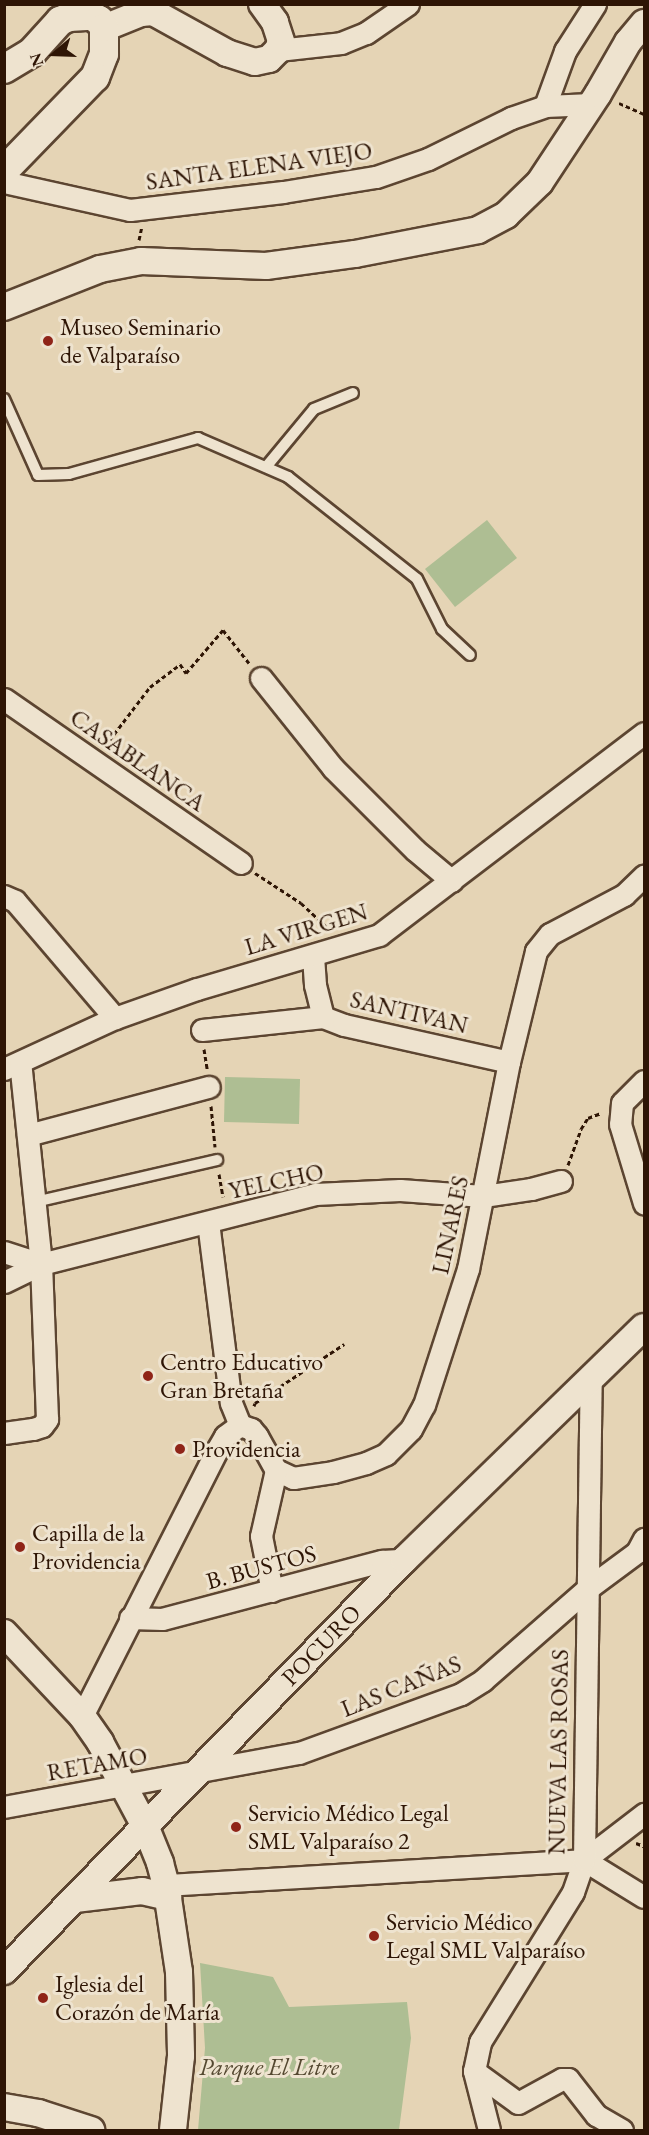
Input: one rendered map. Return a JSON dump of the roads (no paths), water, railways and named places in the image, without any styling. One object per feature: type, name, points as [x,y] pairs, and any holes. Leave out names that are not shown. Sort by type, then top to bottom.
[{"type":"main road","points":[[4,69],[32,51],[60,21],[69,17],[91,16],[99,20],[104,28],[104,54],[95,77],[4,171]]},
{"type":"street","points":[[104,28],[141,12],[153,12],[243,60],[255,62],[269,59],[278,50],[281,41],[275,22],[262,4]]},
{"type":"street","points":[[278,50],[341,43],[366,33],[408,4]]},
{"type":"street","points":[[545,106],[565,51],[595,4]]},
{"type":"street","points":[[4,307],[100,269],[141,261],[266,266],[356,254],[478,230],[506,215],[540,182],[595,99],[628,42],[645,23]]},
{"type":"street","name":"SANTA ELENA VIEJO","points":[[4,182],[130,210],[283,192],[376,177],[428,159],[511,118],[545,106],[595,99]]},
{"type":"street","points":[[261,678],[333,768],[415,850],[452,881]]},
{"type":"street","name":"CASABLANCA","points":[[4,699],[241,863]]},
{"type":"street","name":"LA VIRGEN","points":[[12,1065],[115,1018],[197,989],[379,935],[645,733]]},
{"type":"street","name":"LINARES","points":[[276,1470],[284,1476],[293,1478],[345,1470],[386,1454],[411,1429],[424,1405],[468,1269],[509,1062],[536,951],[550,934],[624,895],[645,876]]},
{"type":"street","points":[[4,896],[15,901],[115,1018]]},
{"type":"street","name":"SANTIVAN","points":[[320,953],[315,985],[323,1017],[344,1025],[509,1062]]},
{"type":"street","points":[[202,1029],[323,1017]]},
{"type":"street","points":[[4,1434],[42,1426],[47,1419],[41,1264],[35,1202],[28,1135],[12,1065]]},
{"type":"street","points":[[645,1081],[622,1103],[620,1124],[645,1203]]},
{"type":"street","points":[[28,1135],[209,1087]]},
{"type":"street","name":"YELCHO","points":[[4,1282],[41,1264],[315,1194],[400,1190],[483,1196],[531,1189],[561,1181]]},
{"type":"street","points":[[208,1222],[231,1403],[276,1470],[261,1536],[272,1591]]},
{"type":"street","points":[[4,1252],[41,1264]]},
{"type":"street","name":"POCURO","points":[[4,1971],[146,1828],[404,1560],[645,1327]]},
{"type":"street","name":"NUEVA LAS ROSAS","points":[[489,2130],[474,2071],[480,2042],[573,1892],[584,1860],[591,1381]]},
{"type":"street","points":[[81,1716],[217,1450],[225,1436],[245,1427]]},
{"type":"street","name":"LAS CAÑAS","points":[[199,1772],[299,1753],[461,1694],[483,1680],[588,1589],[637,1552],[645,1539]]},
{"type":"street","name":"B. BUSTOS","points":[[130,1618],[162,1619],[382,1561],[404,1560]]},
{"type":"street","points":[[4,1633],[81,1716],[125,1785],[146,1828],[167,1891],[179,1972],[181,2025],[173,2130]]},
{"type":"street","name":"RETAMO","points":[[4,1807],[199,1772]]},
{"type":"street","points":[[75,1899],[142,1891],[584,1860],[645,1814]]},
{"type":"street","points":[[584,1860],[645,1897]]},
{"type":"street","points":[[474,2071],[518,2103],[562,2079],[568,2079],[596,2115],[622,2130]]},
{"type":"street","points":[[4,2107],[38,2113],[91,2130]]},
{"type":"lane","points":[[266,467],[314,409],[353,393]]},
{"type":"lane","points":[[4,399],[38,475],[69,474],[198,438],[288,477],[417,579],[442,629],[470,655]]},
{"type":"lane","points":[[35,1202],[217,1160]]},
{"type":"place","name":"Museo Seminario de Valparaíso","points":[[48,341]]},
{"type":"place","name":"Centro Educativo Gran Bretaña","points":[[148,1376]]},
{"type":"place","name":"Providencia","points":[[180,1449]]},
{"type":"place","name":"Capilla de la Providencia","points":[[20,1547]]},
{"type":"place","name":"Servicio Médico Legal SML Valparaíso 2","points":[[236,1827]]},
{"type":"place","name":"Servicio Médico Legal SML Valparaíso","points":[[374,1936]]},
{"type":"place","name":"Iglesia del Corazón de María","points":[[43,1998]]},
{"type":"park label","name":"Parque El Litre","points":[[269,2067]]}]
